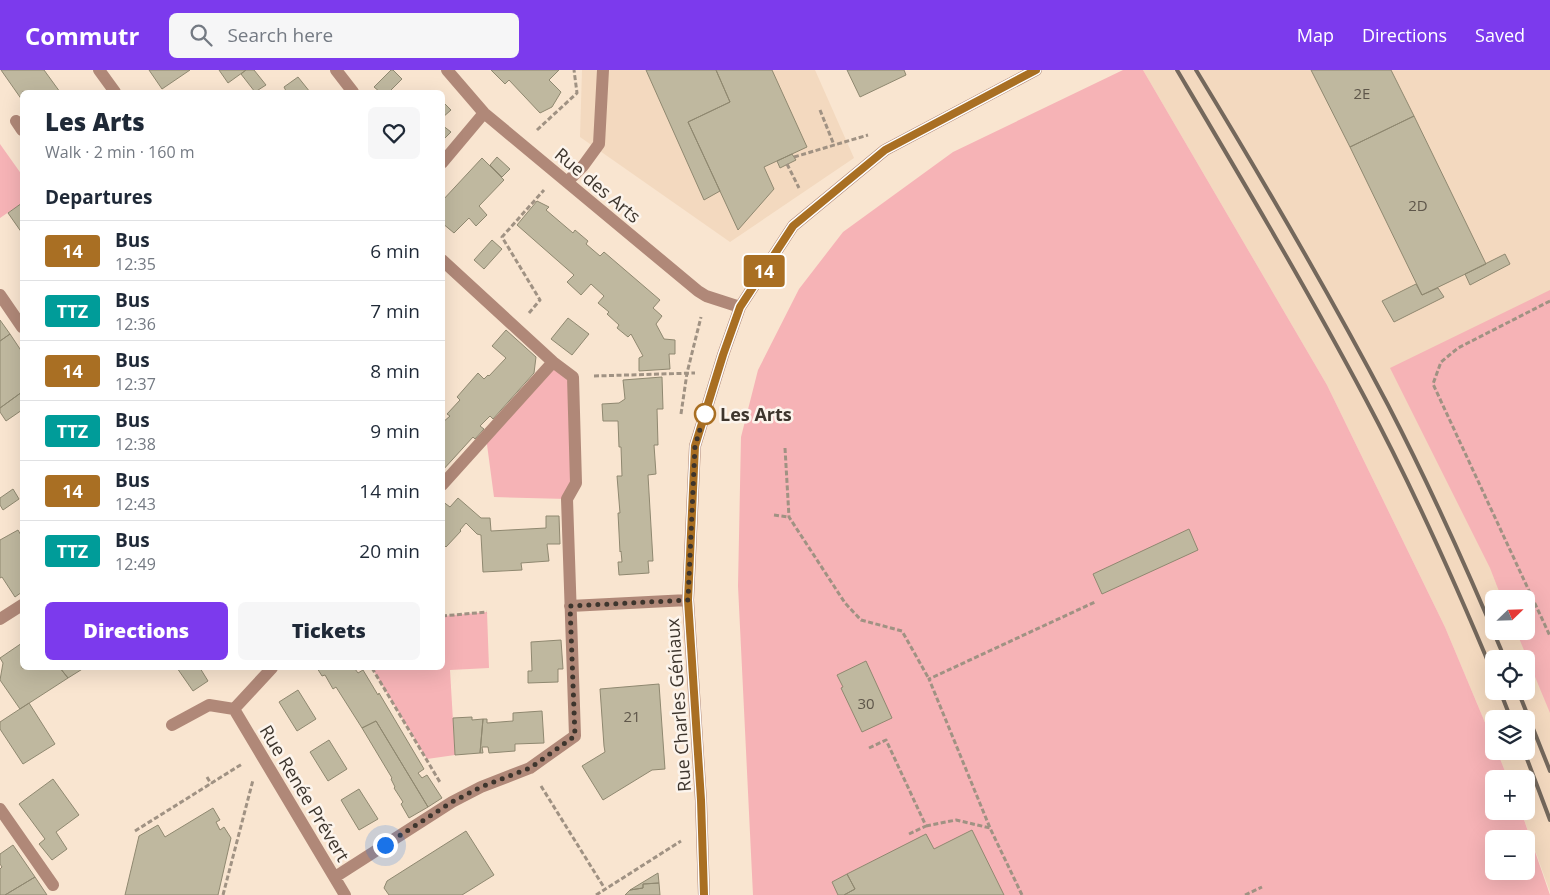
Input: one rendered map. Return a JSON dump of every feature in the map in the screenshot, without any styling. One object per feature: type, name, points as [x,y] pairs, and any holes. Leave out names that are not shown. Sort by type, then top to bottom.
[{"type":"street","points":[[99,70],[114,90]]},
{"type":"street","points":[[336,70],[351,90]]},
{"type":"street","name":"Rue des Arts","points":[[446,70],[484,113],[698,291],[706,296],[740,307]]},
{"type":"street","points":[[563,178],[582,166],[599,144],[603,70]]},
{"type":"street","name":"Rue Charles Géniaux","points":[[704,895],[702,826],[688,600],[695,446],[740,307],[793,226],[885,150],[1036,70]]},
{"type":"street","points":[[445,159],[484,113]]},
{"type":"street","points":[[335,877],[452,802],[481,787],[530,768],[575,736],[567,498],[576,483],[573,377],[553,362],[445,263]]},
{"type":"street","points":[[0,295],[20,324]]},
{"type":"street","points":[[445,482],[553,362]]},
{"type":"street","points":[[570,606],[688,600]]},
{"type":"street","points":[[0,619],[20,606]]},
{"type":"street","points":[[172,726],[208,705],[234,709],[270,670]]},
{"type":"street","name":"Rue Renée Prévert","points":[[234,709],[345,895]]},
{"type":"street","points":[[0,809],[52,886]]},
{"type":"path","points":[[522,144],[577,93],[574,70]]},
{"type":"path","points":[[820,110],[834,145]]},
{"type":"path","points":[[794,157],[876,133]]},
{"type":"path","points":[[787,164],[799,188]]},
{"type":"path","points":[[516,327],[540,300],[502,237],[563,178]]},
{"type":"path","points":[[1550,302],[1458,348],[1441,362],[1433,384],[1550,636]]},
{"type":"path","points":[[573,377],[718,372]]},
{"type":"path","points":[[785,448],[789,517],[845,603],[861,620],[902,631],[928,679],[990,828],[1022,895]]},
{"type":"path","points":[[774,515],[789,517]]},
{"type":"path","points":[[928,679],[1095,602]]},
{"type":"path","points":[[445,616],[487,612]]},
{"type":"path","points":[[373,670],[452,802]]},
{"type":"path","points":[[869,748],[886,740],[926,826]]},
{"type":"path","points":[[135,831],[260,753]]},
{"type":"path","points":[[223,895],[260,753]]},
{"type":"path","points":[[530,768],[605,889]]},
{"type":"path","points":[[207,777],[211,784]]},
{"type":"path","points":[[909,834],[926,826],[956,820],[990,828]]},
{"type":"path","points":[[596,895],[702,826]]},
{"type":"path","points":[[1245,895],[1262,887]]},
{"type":"shaded area","points":[[582,70],[815,70],[854,158],[730,242],[580,137]]},
{"type":"shaded area","points":[[1123,70],[1143,70],[1327,385],[1445,627],[1485,723],[1485,760],[1501,760],[1504,770],[1485,770],[1485,820],[1524,820],[1528,830],[1485,830],[1485,880],[1535,880],[1535,852],[1550,895],[753,895],[738,586],[741,437],[758,370],[799,289],[843,232],[953,152]]},
{"type":"shaded area","points":[[1143,70],[1550,70],[1550,892],[1535,850],[1535,830],[1528,830],[1524,820],[1535,820],[1535,770],[1504,770],[1501,760],[1535,760],[1535,710],[1485,710],[1485,723],[1445,627],[1327,385]]},
{"type":"shaded area","points":[[0,144],[20,172],[20,204],[0,218]]},
{"type":"shaded area","points":[[1550,290],[1550,713],[1535,677],[1535,650],[1524,650],[1520,640],[1535,640],[1535,590],[1499,590],[1490,568],[1390,368]]},
{"type":"shaded area","points":[[553,362],[573,377],[576,459],[567,499],[494,497],[486,437]]},
{"type":"shaded area","points":[[487,612],[489,668],[450,670],[455,755],[427,759],[373,670],[445,670],[445,616]]},
{"type":"building","points":[[1,70],[44,70],[59,90],[20,90],[20,97]]},
{"type":"building","points":[[149,70],[190,70],[162,89]]},
{"type":"building","points":[[219,70],[246,70],[228,83]]},
{"type":"building","points":[[246,70],[254,70],[266,85],[258,90],[253,90],[241,74]]},
{"type":"building","points":[[391,70],[402,79],[391,90],[378,90],[374,87]]},
{"type":"building","points":[[491,70],[559,70],[549,80],[561,92],[552,107],[540,113],[509,80],[505,84]]},
{"type":"building","points":[[646,70],[716,70],[730,102],[688,122],[720,191],[704,200]]},
{"type":"building","points":[[716,70],[772,70],[807,147],[764,167],[774,189],[738,230],[688,122],[730,102]]},
{"type":"building","points":[[847,70],[904,70],[906,75],[860,97]]},
{"type":"building","points":[[1311,70],[1391,70],[1414,116],[1350,147]]},
{"type":"building","points":[[298,77],[308,90],[286,90],[284,87]]},
{"type":"building","points":[[445,104],[451,110],[445,115]]},
{"type":"building","points":[[1414,116],[1486,264],[1422,295],[1350,147]]},
{"type":"building","points":[[445,127],[451,132],[445,138]]},
{"type":"building","points":[[792,154],[796,160],[780,168],[777,161]]},
{"type":"building","points":[[497,157],[510,169],[502,177],[490,165]]},
{"type":"building","points":[[482,158],[504,180],[479,206],[487,215],[476,226],[469,218],[454,233],[445,226],[445,198]]},
{"type":"building","points":[[537,201],[549,207],[546,210],[573,233],[575,230],[588,241],[586,244],[600,256],[604,252],[660,300],[653,308],[662,316],[656,324],[664,339],[675,340],[675,354],[669,354],[670,369],[639,371],[639,358],[643,356],[631,334],[628,337],[617,328],[619,325],[607,314],[609,312],[598,303],[604,296],[591,284],[581,295],[567,282],[574,275],[517,225]]},
{"type":"building","points":[[20,204],[20,230],[8,213]]},
{"type":"building","points":[[492,240],[502,249],[484,269],[474,260]]},
{"type":"building","points":[[1505,254],[1510,264],[1470,285],[1465,274]]},
{"type":"building","points":[[1416,284],[1422,295],[1438,288],[1444,297],[1394,322],[1382,301]]},
{"type":"building","points":[[568,318],[589,334],[572,355],[551,339]]},
{"type":"building","points":[[0,320],[10,334],[0,341]]},
{"type":"building","points":[[506,330],[536,357],[534,373],[493,419],[490,416],[480,426],[484,429],[475,439],[473,437],[445,468],[445,420],[450,416],[447,414],[460,400],[457,397],[478,373],[484,379],[506,358],[492,346]]},
{"type":"building","points":[[10,334],[20,349],[20,393],[0,408],[0,341]]},
{"type":"building","points":[[662,377],[663,409],[657,409],[658,445],[654,445],[656,474],[648,475],[653,561],[648,561],[649,573],[619,575],[618,562],[622,562],[617,476],[622,476],[621,447],[619,447],[618,421],[603,421],[602,404],[619,403],[625,399],[623,380]]},
{"type":"building","points":[[20,393],[20,411],[6,421],[0,412],[0,408]]},
{"type":"building","points":[[13,489],[19,499],[3,510],[0,505],[0,498]]},
{"type":"building","points":[[458,498],[481,518],[490,518],[491,531],[546,528],[546,516],[559,516],[560,544],[547,544],[549,561],[521,563],[522,570],[483,572],[481,535],[477,534],[466,523],[461,531],[445,546],[445,503],[450,507]]},
{"type":"building","points":[[1189,529],[1198,550],[1102,594],[1093,574]]},
{"type":"building","points":[[18,530],[20,534],[20,593],[15,597],[2,577],[0,578],[0,540]]},
{"type":"building","points":[[561,640],[563,669],[558,669],[558,682],[528,683],[528,671],[532,671],[531,642]]},
{"type":"building","points":[[20,644],[20,670],[62,670],[68,678],[20,709],[0,680],[3,663],[0,658]]},
{"type":"building","points":[[866,661],[892,718],[862,732],[841,688],[843,687],[837,675]]},
{"type":"building","points":[[62,670],[81,670],[68,678]]},
{"type":"building","points":[[178,670],[201,670],[208,681],[193,691]]},
{"type":"building","points":[[318,670],[356,670],[358,673],[363,670],[378,695],[379,693],[424,769],[418,773],[422,778],[427,775],[442,798],[428,807],[376,721],[362,728],[336,687],[333,689],[325,675],[322,676]]},
{"type":"building","points":[[659,684],[665,769],[652,770],[603,800],[582,766],[605,752],[600,689]]},
{"type":"building","points":[[298,690],[316,719],[297,731],[279,702]]},
{"type":"building","points":[[29,703],[55,744],[23,764],[0,729],[0,722]]},
{"type":"building","points":[[542,711],[544,743],[515,744],[515,751],[489,753],[488,747],[482,747],[483,753],[480,753],[483,719],[487,719],[487,723],[513,721],[513,713]]},
{"type":"building","points":[[472,717],[472,720],[483,719],[480,753],[455,755],[453,718]]},
{"type":"building","points":[[376,721],[428,807],[409,818],[401,804],[403,802],[394,788],[392,778],[362,728]]},
{"type":"building","points":[[329,740],[347,769],[328,781],[310,752]]},
{"type":"building","points":[[53,779],[79,815],[56,832],[67,849],[52,860],[39,844],[45,839],[19,804]]},
{"type":"building","points":[[359,789],[378,819],[359,830],[341,800]]},
{"type":"building","points":[[213,808],[220,820],[216,822],[220,830],[224,827],[231,838],[218,895],[125,895],[139,836],[158,825],[165,837]]},
{"type":"building","points":[[972,830],[1004,895],[844,895],[855,889],[847,874],[926,834],[934,849]]},
{"type":"building","points":[[466,831],[494,875],[462,895],[389,895],[384,888],[387,881]]},
{"type":"building","points":[[13,845],[35,877],[5,895],[0,895],[0,869],[2,867],[0,864],[0,854]]},
{"type":"building","points":[[658,873],[659,883],[643,884],[643,888],[630,890]]},
{"type":"building","points":[[847,874],[855,889],[844,895],[838,895],[832,882]]},
{"type":"building","points":[[35,877],[47,895],[5,895]]},
{"type":"building","points":[[659,883],[660,895],[625,895],[630,890],[643,888],[643,884]]},
{"type":"railway","points":[[1177,70],[1343,356],[1400,466],[1485,655]]},
{"type":"railway","points":[[1196,70],[1295,236],[1388,405],[1449,531],[1501,650]]},
{"type":"railway","points":[[1504,700],[1507,710]]},
{"type":"railway","points":[[1522,700],[1550,771]]},
{"type":"railway","points":[[1527,760],[1550,820]]},
{"type":"bus line","name":"14","points":[[704,895],[701,800],[688,600],[695,446],[740,307],[793,226],[885,150],[1036,70]]},
{"type":"place","name":"Les Arts","points":[[705,414]]},
{"type":"route","points":[[385,845],[452,802],[481,787],[530,768],[575,736],[570,606],[688,600],[695,446],[706,409],[705,414]]}]
